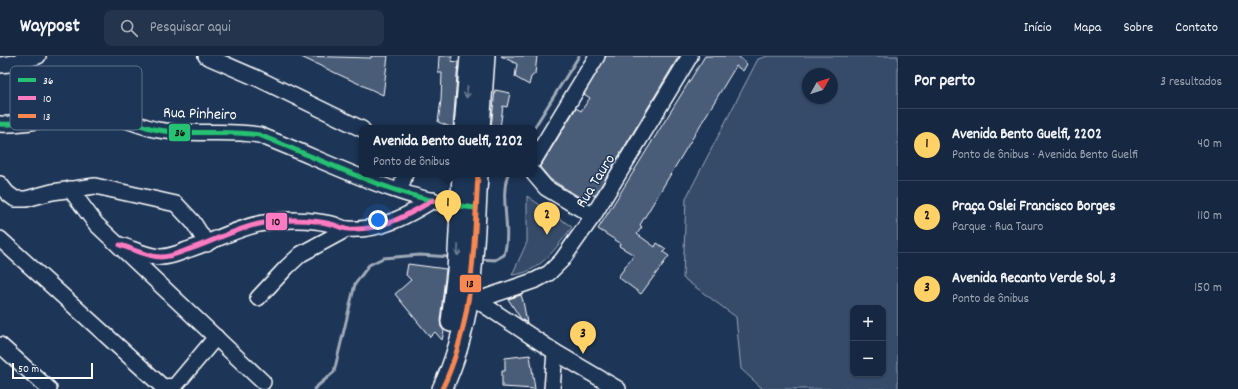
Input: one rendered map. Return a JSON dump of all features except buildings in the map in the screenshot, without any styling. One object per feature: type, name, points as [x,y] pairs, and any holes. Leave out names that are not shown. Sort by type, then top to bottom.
[{"type":"main road","points":[[464,125],[470,56]]},
{"type":"main road","points":[[480,125],[485,56]]},
{"type":"main road","points":[[442,389],[462,336],[467,296],[464,270],[468,207],[463,177]]},
{"type":"main road","points":[[468,207],[477,177]]},
{"type":"main road","points":[[429,389],[450,331],[467,296]]},
{"type":"street","points":[[0,65],[38,56]]},
{"type":"street","points":[[206,56],[259,79],[359,128]]},
{"type":"street","points":[[537,155],[597,56]]},
{"type":"street","name":"Rua Tauro","points":[[467,296],[536,280],[549,273],[562,260],[593,216],[690,56]]},
{"type":"street","name":"Rua Pinheiro","points":[[0,124],[10,123]]},
{"type":"street","name":"Rua Pinheiro","points":[[142,126],[158,130],[182,132],[228,132],[252,134],[273,140],[359,175]]},
{"type":"street","name":"Rua Pinheiro","points":[[365,177],[400,191],[433,200],[468,207]]},
{"type":"street","points":[[400,191],[403,177]]},
{"type":"street","points":[[537,177],[546,188],[593,216]]},
{"type":"street","points":[[0,184],[7,193],[15,199],[26,199],[70,189],[95,186],[176,204],[193,222],[206,244]]},
{"type":"street","points":[[70,189],[96,224],[120,245],[263,382]]},
{"type":"street","points":[[120,245],[161,257],[176,254],[206,244],[244,228],[276,221],[330,224],[347,229],[373,227],[394,222],[433,200]]},
{"type":"street","points":[[258,298],[286,267],[301,254],[347,229]]},
{"type":"street","points":[[0,239],[163,387],[175,386],[216,337]]},
{"type":"street","points":[[467,296],[555,352],[618,389]]},
{"type":"street","points":[[0,346],[49,389]]},
{"type":"street","points":[[552,389],[555,352]]},
{"type":"shaded area","points":[[768,56],[898,56],[898,389],[763,389],[741,369],[736,317],[683,278],[686,198],[758,59]]},
{"type":"shaded area","points":[[527,196],[572,227],[553,251],[539,264],[531,270],[512,275],[527,242]]},
{"type":"waterway","points":[[536,125],[579,56]]},
{"type":"waterway","points":[[479,259],[495,260],[504,255],[507,235],[505,194],[507,177]]},
{"type":"waterway","points":[[314,389],[334,372],[355,284],[369,265],[383,258],[420,255],[451,257]]},
{"type":"transit line","name":"36","points":[[0,124],[10,124]]},
{"type":"transit line","name":"36","points":[[142,126],[171,132],[246,133],[259,135],[359,177]]},
{"type":"transit line","name":"36","points":[[360,177],[392,189],[420,197],[448,204],[476,208]]},
{"type":"transit line","name":"13","points":[[442,389],[453,364],[461,338],[466,311],[473,256],[478,177]]},
{"type":"transit line","name":"10","points":[[120,245],[151,256],[164,257],[197,247],[235,231],[254,225],[272,222],[306,220],[323,222],[346,229],[371,228],[403,217],[433,200]]},
{"type":"place","name":"Avenida Bento Guelfi, 2202","points":[[448,223]]},
{"type":"place","name":"Praça Oslei Francisco Borges","points":[[547,235]]},
{"type":"place","name":"Avenida Recanto Verde Sol, 3","points":[[583,354]]}]
